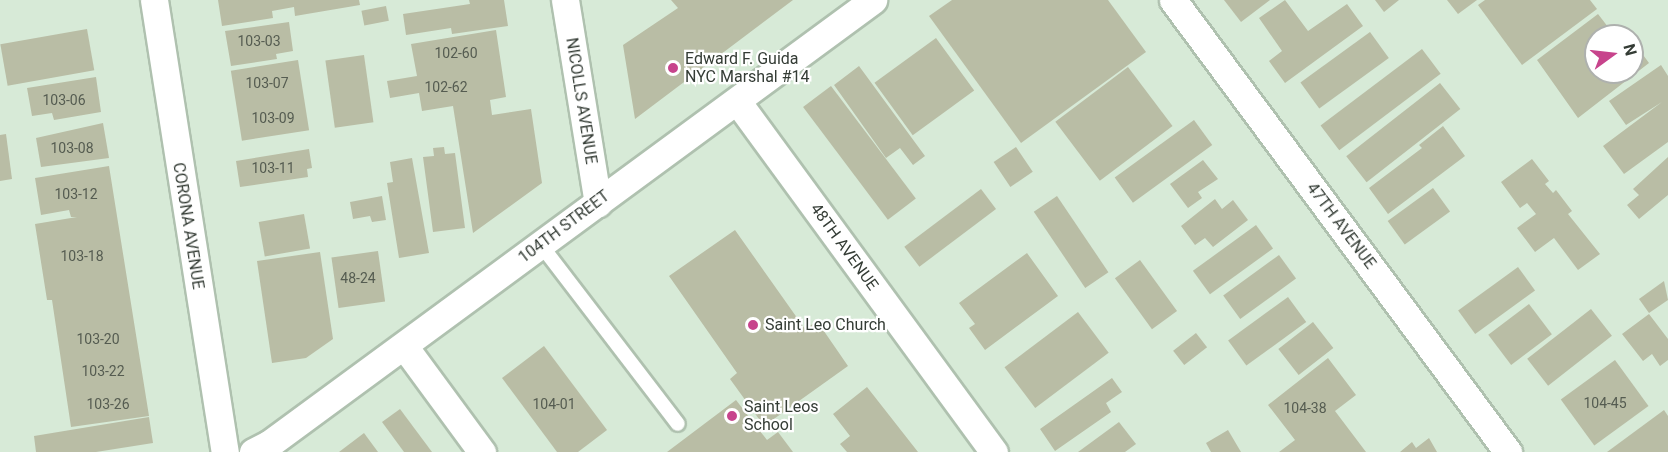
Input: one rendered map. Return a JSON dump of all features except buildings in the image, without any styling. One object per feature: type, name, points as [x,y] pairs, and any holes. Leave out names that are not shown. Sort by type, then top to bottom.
[{"type":"street","name":"CORONA AVENUE","points":[[154,0],[225,452]]},
{"type":"street","name":"NICOLLS AVENUE","points":[[565,0],[598,202]]},
{"type":"street","name":"104TH STREET","points":[[253,452],[269,444],[404,346],[873,0]]},
{"type":"street","name":"47TH AVENUE","points":[[1173,0],[1508,452]]},
{"type":"street","name":"48TH AVENUE","points":[[737,100],[994,452]]},
{"type":"street","points":[[404,346],[482,452]]},
{"type":"lane","points":[[541,245],[678,424]]},
{"type":"place","name":"Edward F. Guida NYC Marshal #14","points":[[673,68]]},
{"type":"place","name":"Saint Leo Church","points":[[753,325]]},
{"type":"place","name":"Saint Leos School","points":[[732,416]]}]
